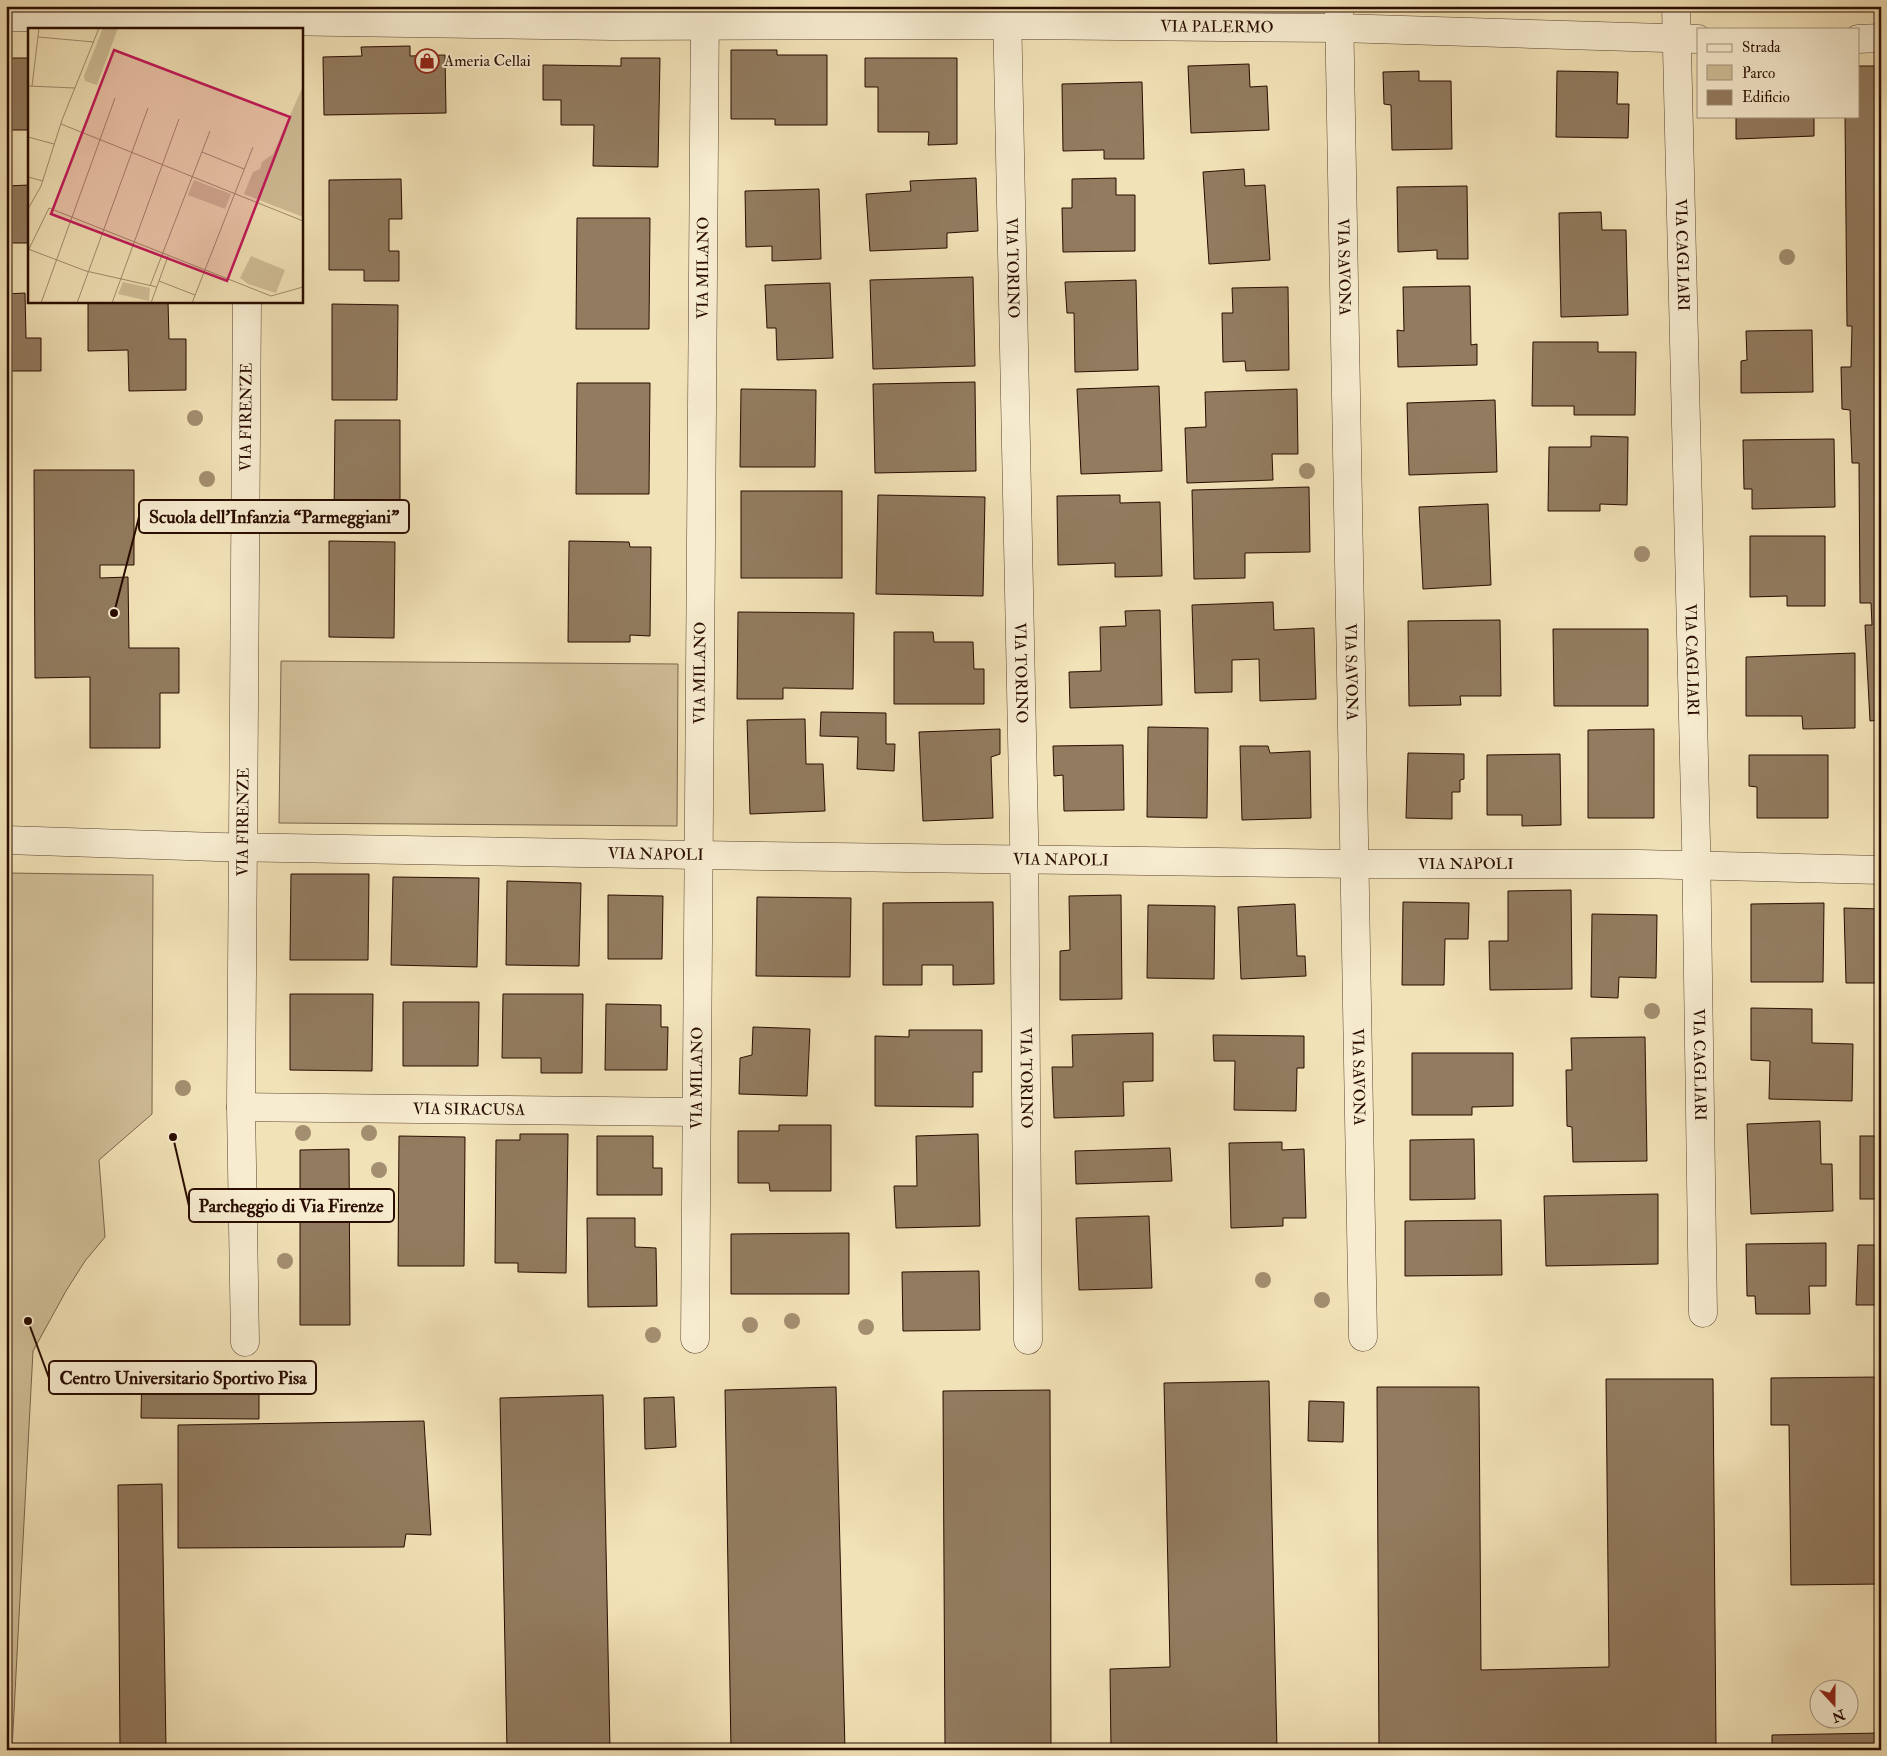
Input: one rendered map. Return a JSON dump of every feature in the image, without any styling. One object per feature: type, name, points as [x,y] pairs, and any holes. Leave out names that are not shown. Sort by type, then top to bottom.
[{"type":"street","name":"VIA CAGLIARI","points":[[1676,6],[1688,38],[1696,865],[1703,1313]]},
{"type":"street","name":"VIA MILANO","points":[[695,1339],[695,1112],[705,16]]},
{"type":"street","name":"VIA TORINO","points":[[1007,16],[1024,858],[1028,1340]]},
{"type":"street","name":"VIA PALERMO","points":[[6,17],[1339,17],[1688,38]]},
{"type":"street","name":"VIA SAVONA","points":[[1339,17],[1363,1337]]},
{"type":"street","points":[[1860,38],[1881,38]]},
{"type":"street","name":"VIA FIRENZE","points":[[245,1342],[241,1107],[247,302]]},
{"type":"street","name":"VIA NAPOLI","points":[[6,840],[242,847],[698,855],[1355,864],[1696,865],[1881,870]]},
{"type":"street","name":"VIA SIRACUSA","points":[[241,1107],[695,1112]]},
{"type":"green space","points":[[281,661],[678,664],[677,826],[279,823]]},
{"type":"green space","points":[[6,873],[153,875],[152,1114],[99,1160],[105,1237],[85,1261],[66,1291],[33,1351],[12,1750],[6,1750]]},
{"type":"building","points":[[1733,6],[1841,6],[1841,10],[1733,10]]},
{"type":"building","points":[[410,46],[410,56],[445,55],[446,113],[324,115],[323,57],[362,56],[361,47]]},
{"type":"building","points":[[731,50],[777,50],[777,55],[827,55],[827,125],[775,125],[775,119],[731,119]]},
{"type":"building","points":[[6,58],[28,58],[28,130],[6,130]]},
{"type":"building","points":[[621,58],[660,58],[658,167],[593,166],[594,125],[561,125],[561,100],[543,100],[543,65],[621,66]]},
{"type":"building","points":[[865,58],[957,58],[957,144],[928,145],[929,132],[878,132],[878,87],[865,87]]},
{"type":"building","points":[[1249,64],[1250,87],[1267,86],[1269,130],[1191,133],[1188,66]]},
{"type":"building","points":[[1860,66],[1881,66],[1881,720],[1870,721],[1865,625],[1872,625],[1871,603],[1860,603],[1859,463],[1852,463],[1850,410],[1842,409],[1841,367],[1851,367],[1852,326],[1847,326],[1845,118],[1860,118]]},
{"type":"building","points":[[1419,71],[1419,81],[1451,81],[1452,149],[1392,150],[1391,105],[1384,104],[1383,72]]},
{"type":"building","points":[[1557,71],[1618,72],[1617,104],[1629,104],[1628,138],[1556,137]]},
{"type":"building","points":[[1142,82],[1144,159],[1104,159],[1104,150],[1063,151],[1062,84]]},
{"type":"building","points":[[1736,118],[1814,118],[1814,136],[1736,139]]},
{"type":"building","points":[[1244,169],[1245,186],[1265,185],[1270,260],[1209,264],[1203,172]]},
{"type":"building","points":[[976,178],[978,231],[947,233],[947,248],[870,251],[866,194],[911,191],[910,181]]},
{"type":"building","points":[[1116,178],[1116,195],[1135,195],[1135,251],[1063,252],[1062,208],[1072,208],[1072,179]]},
{"type":"building","points":[[401,179],[402,219],[389,219],[389,251],[399,251],[399,281],[364,281],[364,270],[329,270],[329,180]]},
{"type":"building","points":[[28,185],[28,243],[6,243],[6,186]]},
{"type":"building","points":[[1467,186],[1468,259],[1437,259],[1437,250],[1398,252],[1397,187]]},
{"type":"building","points":[[819,189],[821,259],[772,261],[772,246],[746,247],[745,191]]},
{"type":"building","points":[[1601,212],[1602,230],[1626,230],[1628,315],[1561,317],[1559,213]]},
{"type":"building","points":[[577,218],[650,218],[649,329],[576,329]]},
{"type":"building","points":[[973,277],[975,366],[873,369],[870,280]]},
{"type":"building","points":[[1136,280],[1138,370],[1075,372],[1074,313],[1067,313],[1065,282]]},
{"type":"building","points":[[830,283],[833,358],[777,360],[776,328],[767,328],[765,285]]},
{"type":"building","points":[[1470,286],[1471,345],[1477,344],[1477,365],[1398,367],[1397,330],[1404,331],[1403,287]]},
{"type":"building","points":[[1288,287],[1289,370],[1246,371],[1245,361],[1223,362],[1222,313],[1233,313],[1232,288]]},
{"type":"building","points":[[25,293],[26,338],[41,338],[41,371],[6,371],[6,294]]},
{"type":"building","points":[[88,302],[168,302],[169,339],[186,339],[186,390],[129,391],[128,350],[88,351]]},
{"type":"building","points":[[332,304],[398,305],[397,400],[332,400]]},
{"type":"building","points":[[1812,330],[1813,392],[1741,393],[1741,361],[1747,360],[1746,331]]},
{"type":"building","points":[[1533,342],[1598,342],[1598,352],[1636,352],[1635,415],[1574,415],[1574,406],[1532,406]]},
{"type":"building","points":[[975,382],[976,471],[875,473],[873,384]]},
{"type":"building","points":[[577,383],[650,383],[649,494],[576,494]]},
{"type":"building","points":[[1159,386],[1162,471],[1081,474],[1077,389]]},
{"type":"building","points":[[741,389],[816,390],[815,467],[740,467]]},
{"type":"building","points":[[1297,389],[1298,454],[1272,454],[1273,480],[1187,483],[1185,428],[1206,427],[1205,392]]},
{"type":"building","points":[[1495,400],[1497,472],[1409,475],[1407,403]]},
{"type":"building","points":[[335,420],[400,420],[400,516],[334,516]]},
{"type":"building","points":[[1591,436],[1628,437],[1627,505],[1600,504],[1600,511],[1548,511],[1549,447],[1591,447]]},
{"type":"building","points":[[1834,439],[1835,507],[1752,509],[1752,489],[1744,489],[1743,440]]},
{"type":"building","points":[[34,470],[134,470],[134,565],[100,565],[100,578],[128,577],[129,648],[179,648],[179,693],[160,693],[160,748],[90,748],[90,677],[35,678]]},
{"type":"building","points":[[1309,487],[1310,552],[1245,553],[1245,578],[1194,579],[1192,490]]},
{"type":"building","points":[[741,491],[842,491],[842,578],[741,578]]},
{"type":"building","points":[[878,495],[985,497],[983,596],[876,594]]},
{"type":"building","points":[[1120,495],[1120,503],[1160,502],[1162,576],[1115,577],[1115,563],[1058,565],[1057,496]]},
{"type":"building","points":[[1488,504],[1491,585],[1423,589],[1419,507]]},
{"type":"building","points":[[1750,536],[1825,536],[1825,606],[1787,606],[1787,596],[1750,597]]},
{"type":"building","points":[[329,541],[395,542],[394,638],[329,637]]},
{"type":"building","points":[[569,541],[629,542],[630,547],[651,547],[650,636],[630,635],[630,642],[568,642]]},
{"type":"building","points":[[1273,602],[1274,630],[1314,628],[1316,699],[1260,701],[1259,659],[1232,660],[1232,692],[1195,693],[1192,605]]},
{"type":"building","points":[[1160,610],[1162,705],[1070,708],[1069,672],[1101,671],[1100,627],[1126,626],[1125,611]]},
{"type":"building","points":[[738,612],[854,613],[853,689],[783,688],[783,699],[737,699]]},
{"type":"building","points":[[1500,620],[1501,696],[1460,696],[1461,705],[1409,706],[1408,621]]},
{"type":"building","points":[[1553,629],[1648,629],[1648,706],[1554,706]]},
{"type":"building","points":[[894,632],[933,632],[934,642],[973,642],[974,669],[984,669],[984,704],[894,704]]},
{"type":"building","points":[[1855,653],[1855,728],[1803,729],[1802,716],[1746,716],[1746,657]]},
{"type":"building","points":[[821,712],[886,713],[886,744],[895,744],[894,771],[857,769],[858,737],[820,736]]},
{"type":"building","points":[[805,719],[806,764],[823,764],[825,811],[750,814],[747,720]]},
{"type":"building","points":[[1148,727],[1208,728],[1207,818],[1147,817]]},
{"type":"building","points":[[1000,729],[1000,754],[991,757],[993,818],[923,821],[919,732]]},
{"type":"building","points":[[1654,729],[1654,818],[1588,818],[1588,730]]},
{"type":"building","points":[[1123,745],[1124,810],[1064,811],[1063,775],[1054,776],[1053,746]]},
{"type":"building","points":[[1240,746],[1268,746],[1270,753],[1310,751],[1311,818],[1242,820]]},
{"type":"building","points":[[1408,753],[1464,754],[1464,779],[1460,780],[1460,792],[1452,792],[1452,819],[1406,818]]},
{"type":"building","points":[[1560,754],[1561,825],[1522,826],[1522,815],[1487,815],[1487,755]]},
{"type":"building","points":[[1749,755],[1828,755],[1828,818],[1757,818],[1757,787],[1749,786]]},
{"type":"building","points":[[291,874],[369,874],[368,960],[290,960]]},
{"type":"building","points":[[393,877],[479,878],[477,967],[391,965]]},
{"type":"building","points":[[507,881],[581,883],[579,966],[506,965]]},
{"type":"building","points":[[1571,890],[1572,989],[1490,990],[1489,941],[1508,941],[1508,891]]},
{"type":"building","points":[[608,895],[663,896],[662,959],[608,959]]},
{"type":"building","points":[[1121,895],[1122,999],[1060,1000],[1060,951],[1070,950],[1069,896]]},
{"type":"building","points":[[757,897],[851,898],[850,977],[756,976]]},
{"type":"building","points":[[993,902],[994,984],[953,985],[953,965],[922,965],[922,985],[883,985],[883,903]]},
{"type":"building","points":[[1403,902],[1469,903],[1468,939],[1445,939],[1444,985],[1402,985]]},
{"type":"building","points":[[1824,903],[1823,982],[1751,982],[1751,904]]},
{"type":"building","points":[[1295,904],[1297,956],[1305,956],[1306,976],[1241,979],[1238,907]]},
{"type":"building","points":[[1148,905],[1215,906],[1214,979],[1147,978]]},
{"type":"building","points":[[1844,908],[1881,909],[1881,983],[1846,983]]},
{"type":"building","points":[[1592,914],[1657,915],[1656,978],[1619,977],[1618,998],[1591,997]]},
{"type":"building","points":[[290,994],[373,994],[372,1071],[290,1070]]},
{"type":"building","points":[[503,994],[583,994],[582,1073],[541,1073],[541,1058],[502,1058]]},
{"type":"building","points":[[403,1002],[479,1002],[478,1066],[403,1066]]},
{"type":"building","points":[[606,1004],[661,1005],[661,1027],[668,1027],[667,1070],[605,1070]]},
{"type":"building","points":[[1751,1008],[1812,1009],[1812,1043],[1853,1044],[1852,1101],[1769,1099],[1770,1061],[1751,1060]]},
{"type":"building","points":[[753,1027],[810,1029],[807,1096],[739,1094],[740,1058],[752,1055]]},
{"type":"building","points":[[909,1030],[982,1030],[982,1072],[973,1072],[973,1107],[875,1106],[875,1036],[909,1037]]},
{"type":"building","points":[[1153,1033],[1153,1081],[1123,1082],[1124,1116],[1054,1118],[1052,1067],[1073,1067],[1072,1035]]},
{"type":"building","points":[[1213,1035],[1304,1036],[1304,1068],[1297,1068],[1296,1111],[1234,1110],[1235,1061],[1214,1061]]},
{"type":"building","points":[[1645,1037],[1647,1161],[1573,1162],[1572,1127],[1567,1126],[1566,1070],[1572,1070],[1571,1038]]},
{"type":"building","points":[[1412,1053],[1513,1053],[1513,1106],[1472,1107],[1472,1115],[1412,1115]]},
{"type":"building","points":[[1820,1121],[1821,1164],[1832,1164],[1833,1211],[1751,1214],[1747,1124]]},
{"type":"building","points":[[779,1125],[831,1125],[831,1191],[770,1191],[769,1183],[738,1183],[738,1131],[779,1131]]},
{"type":"building","points":[[520,1134],[568,1134],[566,1273],[518,1272],[518,1263],[495,1263],[496,1140],[520,1140]]},
{"type":"building","points":[[978,1134],[980,1226],[896,1228],[894,1186],[917,1186],[916,1136]]},
{"type":"building","points":[[399,1136],[465,1137],[464,1266],[398,1266]]},
{"type":"building","points":[[597,1136],[653,1136],[653,1168],[662,1168],[662,1195],[597,1195]]},
{"type":"building","points":[[1860,1136],[1881,1136],[1881,1199],[1860,1199]]},
{"type":"building","points":[[1474,1139],[1475,1199],[1410,1200],[1410,1140]]},
{"type":"building","points":[[1282,1142],[1282,1150],[1304,1149],[1306,1218],[1283,1218],[1283,1226],[1231,1228],[1229,1143]]},
{"type":"building","points":[[1170,1148],[1172,1181],[1076,1184],[1075,1151]]},
{"type":"building","points":[[349,1149],[350,1325],[300,1325],[300,1150]]},
{"type":"building","points":[[1658,1194],[1658,1264],[1546,1266],[1544,1196]]},
{"type":"building","points":[[1149,1216],[1152,1288],[1079,1290],[1076,1218]]},
{"type":"building","points":[[587,1218],[635,1218],[635,1247],[656,1248],[657,1306],[588,1307]]},
{"type":"building","points":[[1501,1220],[1502,1275],[1405,1276],[1405,1221]]},
{"type":"building","points":[[849,1233],[849,1294],[731,1294],[731,1234]]},
{"type":"building","points":[[1826,1243],[1826,1286],[1809,1286],[1810,1314],[1756,1314],[1755,1296],[1747,1296],[1746,1244]]},
{"type":"building","points":[[1858,1245],[1881,1245],[1881,1305],[1856,1305]]},
{"type":"building","points":[[979,1271],[980,1330],[903,1331],[902,1272]]},
{"type":"building","points":[[142,1363],[259,1364],[259,1419],[141,1418]]},
{"type":"building","points":[[1881,1377],[1881,1584],[1791,1585],[1789,1425],[1771,1425],[1771,1378]]},
{"type":"building","points":[[1606,1379],[1713,1379],[1716,1747],[1379,1750],[1377,1387],[1479,1387],[1481,1670],[1609,1667]]},
{"type":"building","points":[[1269,1381],[1277,1750],[1111,1750],[1110,1669],[1170,1667],[1164,1383]]},
{"type":"building","points":[[836,1387],[845,1750],[731,1750],[725,1390]]},
{"type":"building","points":[[1050,1390],[1051,1750],[945,1750],[943,1391]]},
{"type":"building","points":[[603,1395],[610,1750],[507,1750],[500,1398]]},
{"type":"building","points":[[674,1397],[676,1447],[645,1449],[644,1398]]},
{"type":"building","points":[[1309,1401],[1344,1402],[1343,1442],[1308,1441]]},
{"type":"building","points":[[424,1421],[431,1535],[406,1534],[404,1547],[178,1548],[178,1425]]},
{"type":"building","points":[[162,1484],[166,1750],[120,1750],[118,1485]]},
{"type":"building","points":[[1881,1733],[1881,1750],[1772,1750],[1772,1735]]},
{"type":"place","name":"Ameria Cellai","points":[[427,61]]},
{"type":"place","name":"Scuola dell’Infanzia “Parmeggiani”","points":[[114,613]]},
{"type":"place","name":"Parcheggio di Via Firenze","points":[[173,1137]]},
{"type":"place","name":"Centro Universitario Sportivo Pisa","points":[[28,1321]]}]
